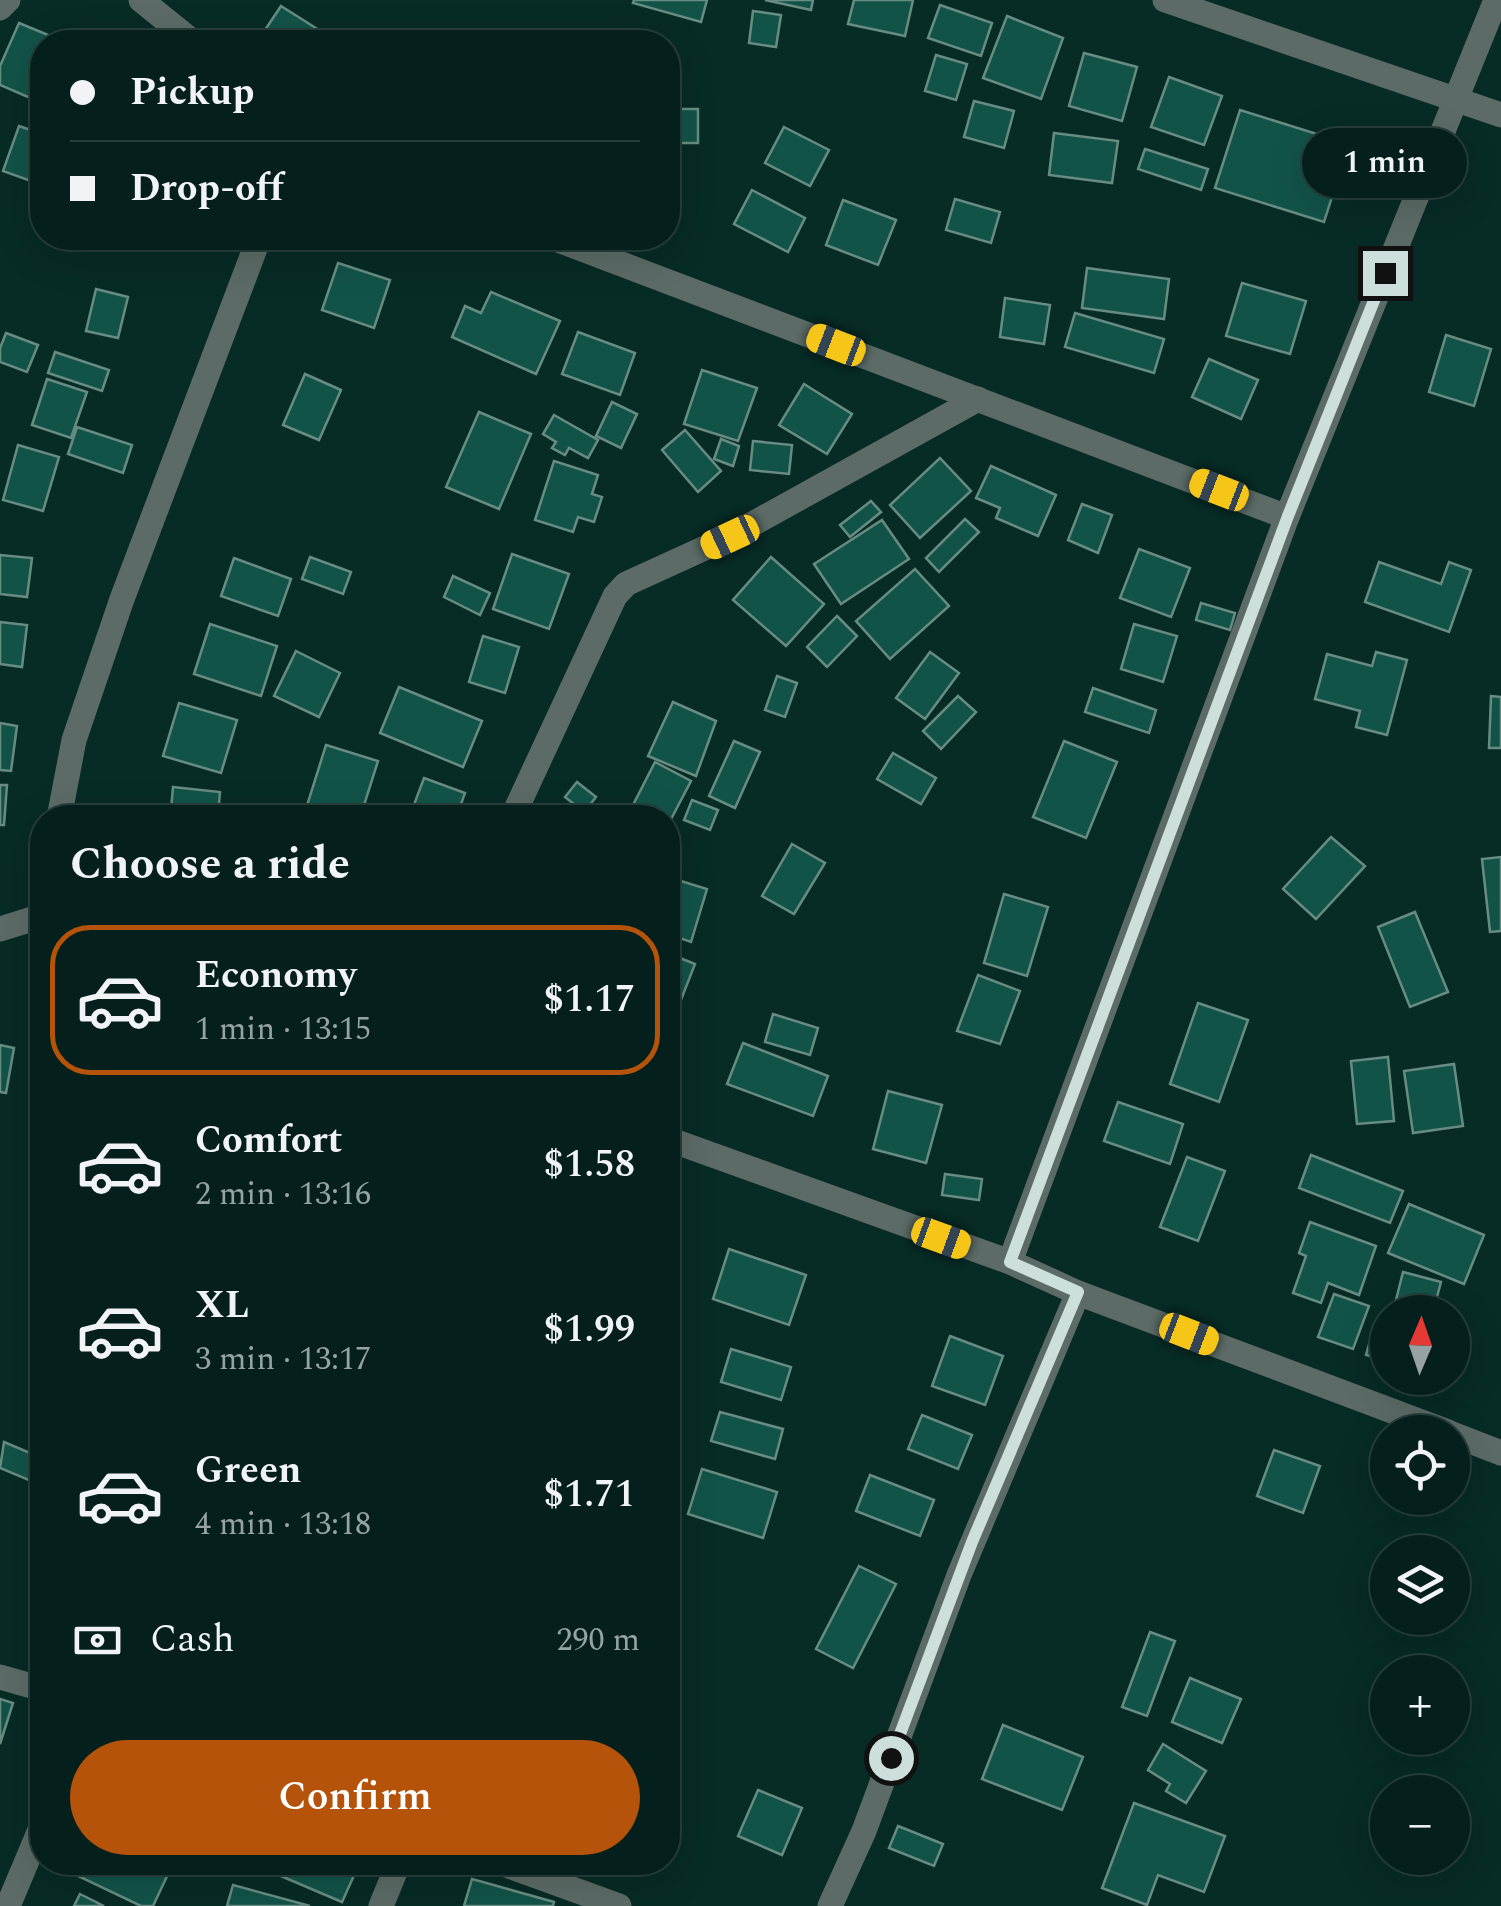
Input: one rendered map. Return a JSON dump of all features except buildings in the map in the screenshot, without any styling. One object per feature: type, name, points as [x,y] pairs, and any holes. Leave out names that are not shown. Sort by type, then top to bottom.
[{"type":"street","points":[[0,8],[8,0]]},
{"type":"street","points":[[140,0],[178,30]]},
{"type":"street","points":[[1165,0],[1501,116]]},
{"type":"street","points":[[1010,1262],[1288,516],[1496,0]]},
{"type":"street","points":[[62,805],[74,740],[110,634],[254,250]]},
{"type":"street","points":[[585,250],[1288,516]]},
{"type":"street","points":[[518,805],[615,596],[626,584],[730,537],[978,399]]},
{"type":"street","points":[[0,929],[30,918]]},
{"type":"street","points":[[680,1143],[1010,1262],[1078,1292],[1403,1415]]},
{"type":"street","points":[[830,1906],[864,1831],[988,1503],[1078,1292]]},
{"type":"street","points":[[1470,1441],[1501,1453]]},
{"type":"street","points":[[0,1677],[30,1686]]},
{"type":"street","points":[[8,1906],[30,1854]]},
{"type":"street","points":[[381,1906],[394,1875]]},
{"type":"street","points":[[534,1875],[619,1906]]},
{"type":"route","points":[[891,1758],[972,1542],[1078,1292],[1010,1262],[1288,516],[1385,273]]}]
